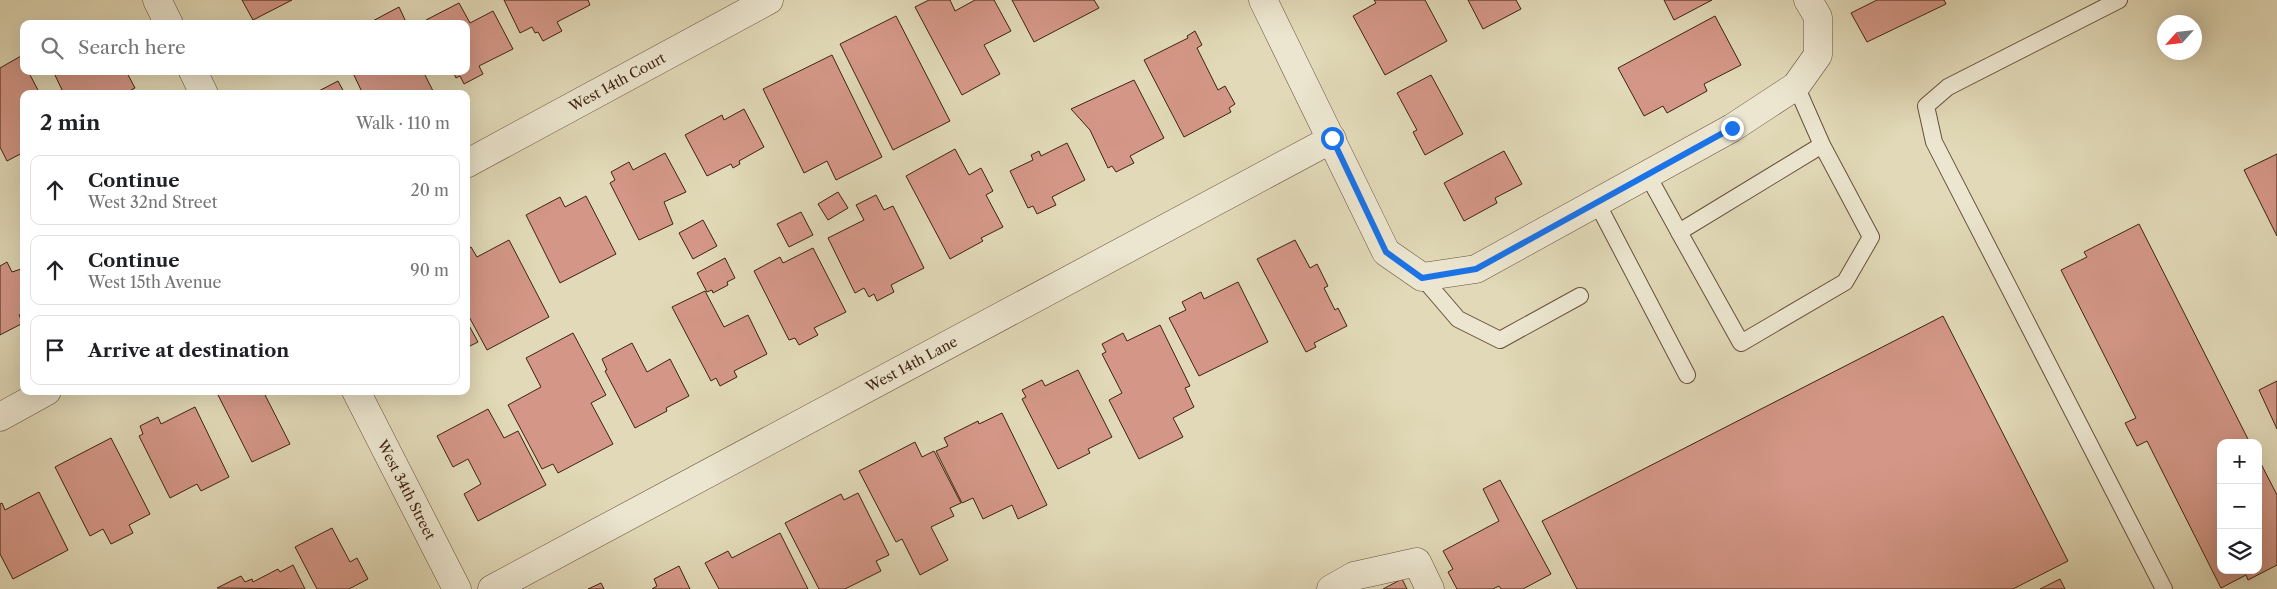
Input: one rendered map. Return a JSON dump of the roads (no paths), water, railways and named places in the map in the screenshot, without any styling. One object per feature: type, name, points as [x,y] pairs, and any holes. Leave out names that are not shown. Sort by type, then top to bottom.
[{"type":"street","points":[[157,0],[167,20]]},
{"type":"street","name":"West 14th Court","points":[[470,162],[769,0]]},
{"type":"street","points":[[1264,0],[1386,252],[1422,278],[1476,269],[1732,128],[1796,86],[1818,55],[1813,8]]},
{"type":"street","points":[[195,75],[202,90]]},
{"type":"street","name":"West 14th Lane","points":[[492,589],[1332,138]]},
{"type":"street","points":[[0,417],[40,395]]},
{"type":"street","name":"West 34th Street","points":[[358,395],[457,589]]},
{"type":"street","points":[[1330,589],[1354,576],[1417,562],[1430,589]]},
{"type":"lane","points":[[2119,0],[1948,87],[1926,106],[1934,142],[2164,589]]},
{"type":"lane","points":[[1647,174],[1740,343],[1845,282],[1871,237],[1822,145],[1796,86]]},
{"type":"lane","points":[[1679,232],[1822,145]]},
{"type":"lane","points":[[1597,203],[1687,375]]},
{"type":"lane","points":[[1422,278],[1458,319],[1500,340],[1580,296]]}]
